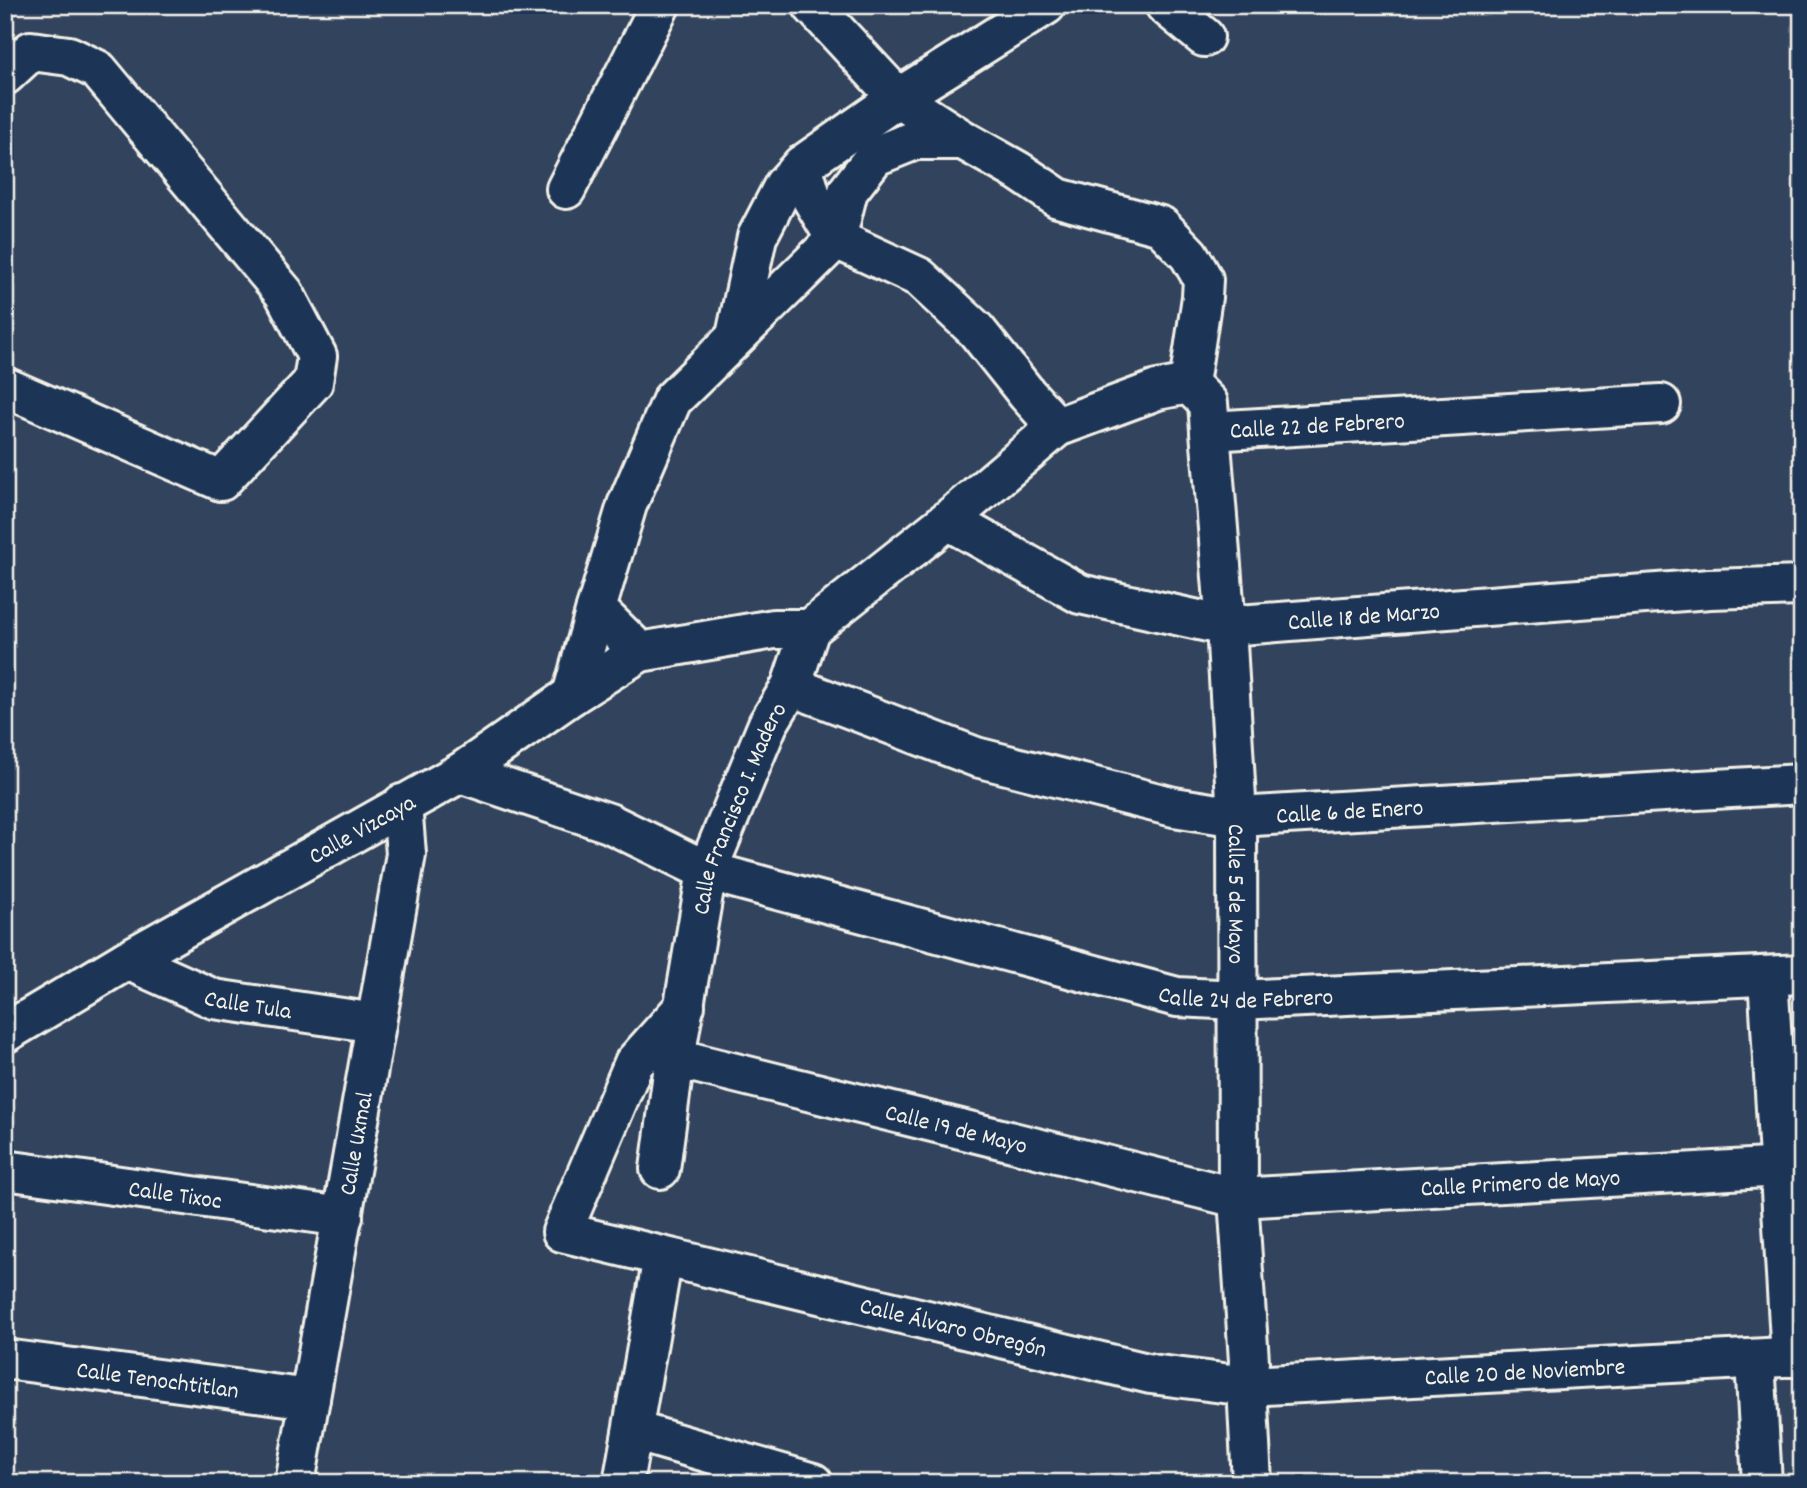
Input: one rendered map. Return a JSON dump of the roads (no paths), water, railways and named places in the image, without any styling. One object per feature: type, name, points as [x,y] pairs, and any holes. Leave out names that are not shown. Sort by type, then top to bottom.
[{"type":"street","points":[[566,189],[660,5]]},
{"type":"street","points":[[596,608],[640,652],[774,629],[810,629],[948,520],[1058,427],[1157,390],[1189,384],[1203,279],[1189,255],[1161,226],[1058,198],[1018,171],[962,140],[898,99],[812,5]]},
{"type":"street","points":[[736,336],[757,237],[784,185],[802,166],[898,99],[1046,5]]},
{"type":"street","points":[[1165,5],[1204,37]]},
{"type":"street","points":[[5,75],[31,51],[69,56],[98,70],[284,293],[317,356],[313,382],[221,481],[5,387]]},
{"type":"street","points":[[572,695],[627,505],[672,400],[836,239],[848,191],[875,156],[915,141],[962,140]]},
{"type":"street","points":[[802,166],[812,199],[836,239],[919,277],[976,330],[1027,394],[1058,427]]},
{"type":"street","name":"Calle 22 de Febrero","points":[[1189,384],[1208,403],[1210,431],[1661,404]]},
{"type":"street","name":"Calle 5 de Mayo","points":[[1210,431],[1226,625],[1237,817],[1238,1198],[1249,1361],[1247,1386],[1252,1483]]},
{"type":"street","name":"Calle 18 de Marzo","points":[[948,520],[1080,594],[1226,625],[1710,589],[1802,586]]},
{"type":"street","name":"Calle Francisco I. Madero","points":[[660,1169],[675,1058],[707,872],[768,724],[791,686],[810,629]]},
{"type":"street","name":"Calle Vizcaya","points":[[5,1033],[127,960],[460,773],[572,695],[640,652]]},
{"type":"street","name":"Calle 6 de Enero","points":[[791,686],[976,757],[1174,807],[1237,817],[1802,785]]},
{"type":"street","name":"Calle 24 de Febrero","points":[[460,773],[609,823],[707,872],[1177,997],[1238,1000],[1785,975]]},
{"type":"street","name":"Calle Uxmal","points":[[295,1483],[406,854],[402,804]]},
{"type":"street","name":"Calle Tula","points":[[127,960],[214,999],[376,1023]]},
{"type":"street","points":[[1762,1483],[1783,1358],[1790,1167],[1785,975]]},
{"type":"street","name":"Calle Álvaro Obregón","points":[[685,1006],[634,1063],[562,1232],[1152,1374],[1247,1386]]},
{"type":"street","name":"Calle 19 de Mayo","points":[[675,1058],[1238,1198]]},
{"type":"street","name":"Calle Primero de Mayo","points":[[1238,1198],[1790,1167]]},
{"type":"street","name":"Calle Tixoc","points":[[5,1170],[343,1217]]},
{"type":"street","points":[[623,1483],[663,1256]]},
{"type":"street","name":"Calle 20 de Noviembre","points":[[1247,1386],[1783,1358]]},
{"type":"street","name":"Calle Tenochtitlan","points":[[5,1359],[310,1399]]},
{"type":"street","points":[[634,1430],[813,1483]]}]
